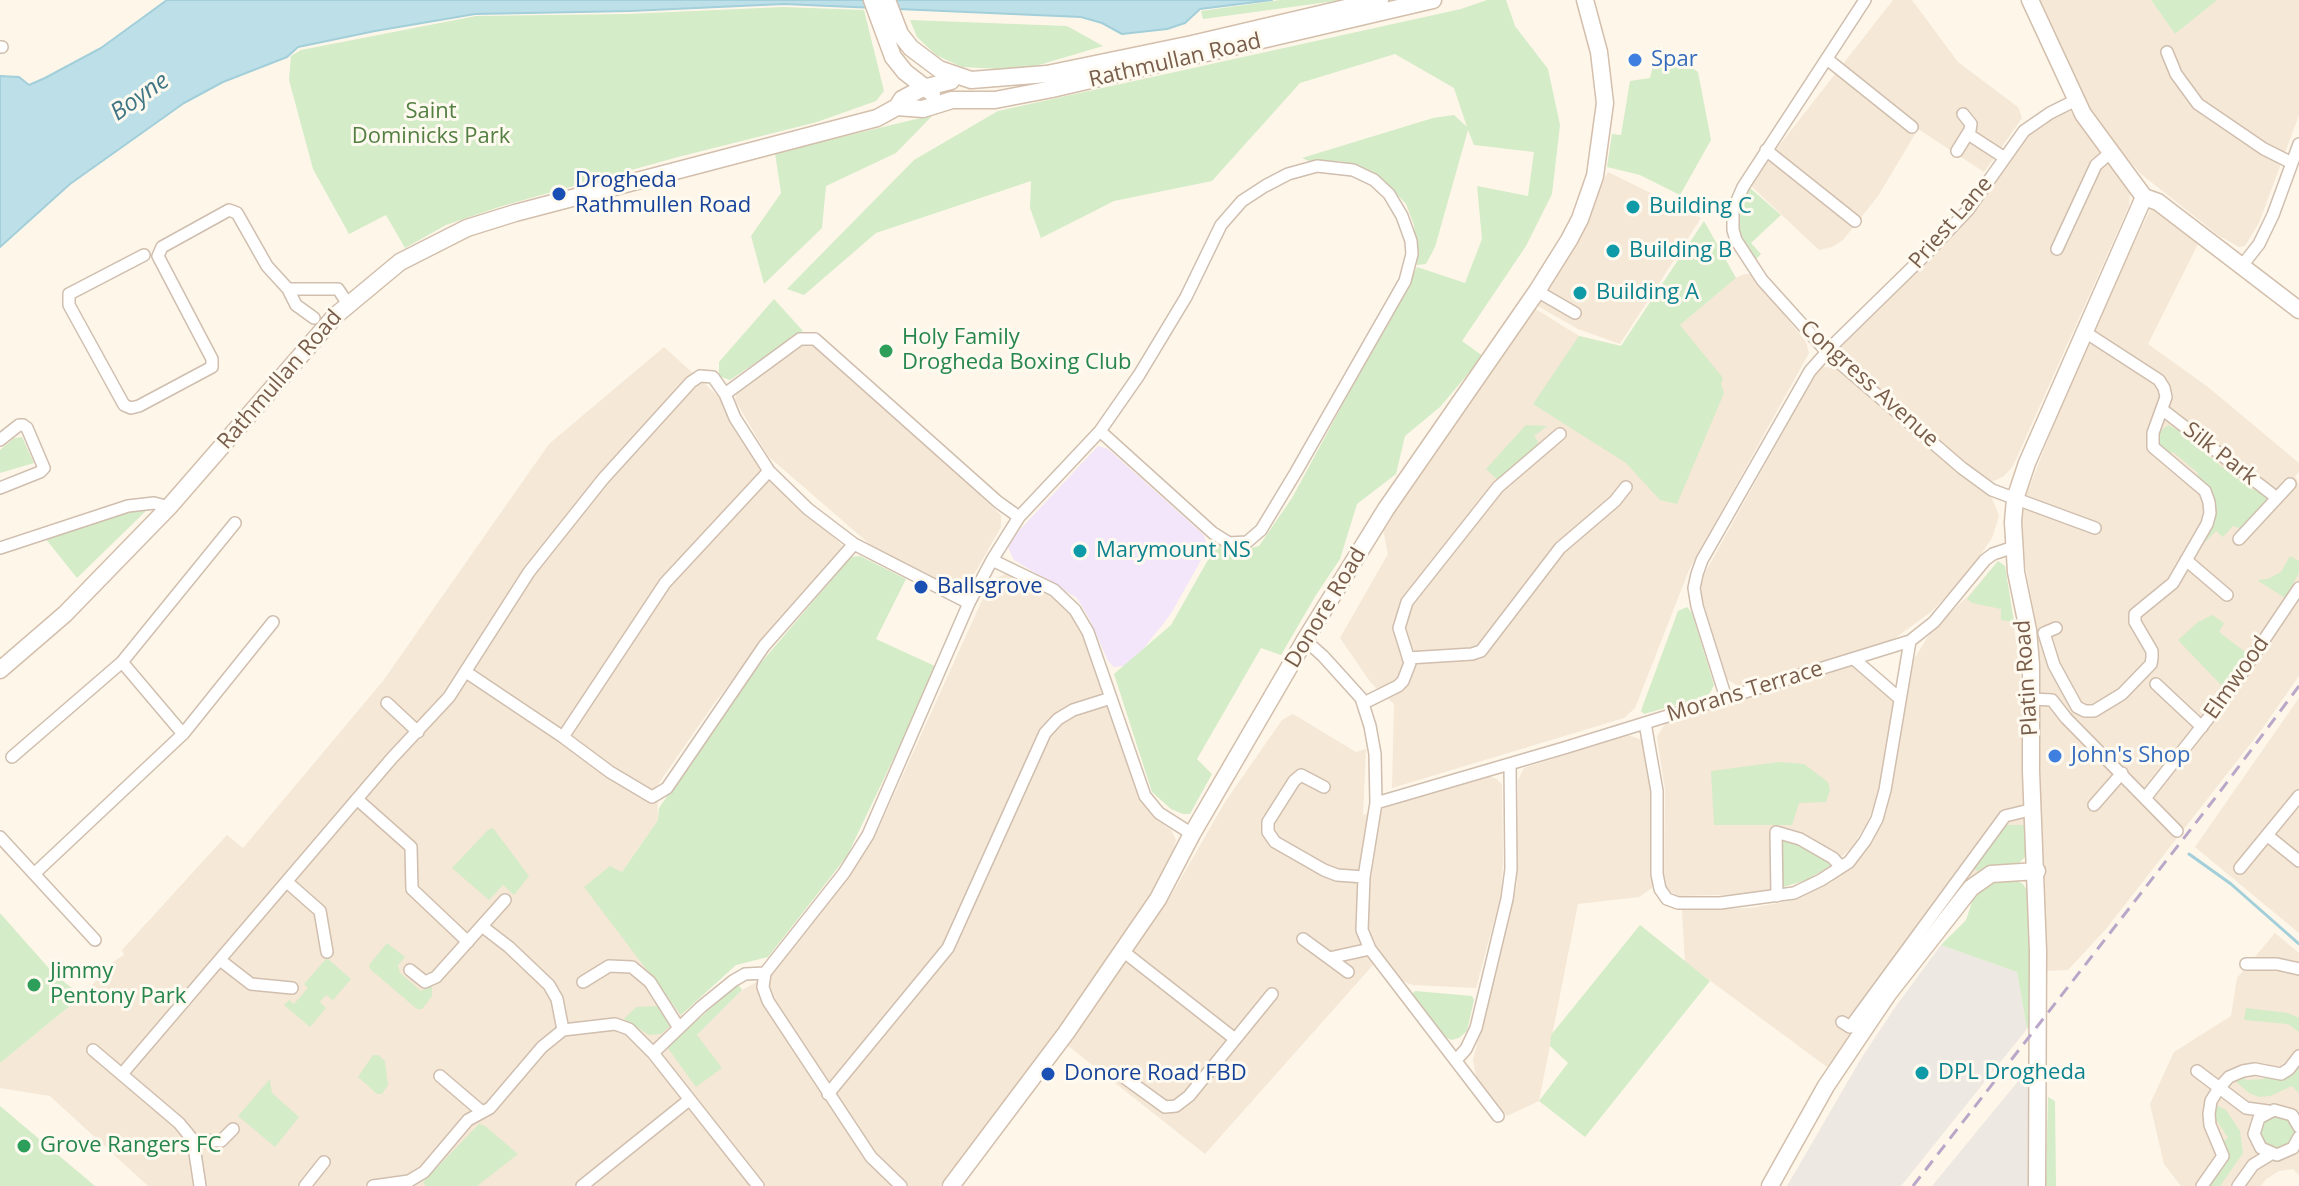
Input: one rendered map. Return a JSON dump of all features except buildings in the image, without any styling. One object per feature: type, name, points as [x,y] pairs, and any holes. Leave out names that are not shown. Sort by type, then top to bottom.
[{"type":"street","points":[[872,0],[921,58],[955,75]]},
{"type":"street","points":[[887,0],[885,18],[893,57],[923,88],[952,100]]},
{"type":"street","name":"Rathmullan Road","points":[[0,670],[65,614],[169,507],[348,304],[400,262],[467,228],[591,192],[877,118],[897,107],[902,99],[923,88],[951,81],[955,75],[971,80],[1047,74],[1380,0]]},
{"type":"street","name":"Rathmullan Road","points":[[897,107],[923,109],[952,100],[995,100],[1052,89],[1433,0]]},
{"type":"street","name":"Donore Road","points":[[951,1186],[1124,952],[1158,899],[1192,834],[1305,640],[1386,509],[1537,291],[1580,219],[1600,155],[1605,103],[1595,30],[1585,0]]},
{"type":"street","name":"Congress Avenue","points":[[1865,0],[1737,199],[1733,210],[1733,230],[1744,255],[1762,280],[1827,352],[1962,468],[1992,490],[2095,528]]},
{"type":"street","points":[[2030,0],[2076,100],[2110,153],[2131,176],[2144,197],[2158,202],[2299,310]]},
{"type":"street","points":[[2167,52],[2176,74],[2198,104],[2264,149],[2292,163]]},
{"type":"street","points":[[916,108],[922,100],[921,58]]},
{"type":"street","points":[[1827,59],[1912,127]]},
{"type":"street","points":[[897,107],[905,72]]},
{"type":"street","name":"Priest Lane","points":[[1726,698],[1697,606],[1694,588],[1697,574],[1702,560],[1810,371],[1968,210],[2032,124],[2076,100]]},
{"type":"street","points":[[1957,151],[1971,124],[1963,114]]},
{"type":"street","points":[[1968,134],[2005,158]]},
{"type":"street","points":[[2241,267],[2259,244],[2273,215],[2299,144]]},
{"type":"street","points":[[1766,150],[1855,221]]},
{"type":"street","points":[[2057,249],[2096,165],[2110,153]]},
{"type":"street","points":[[901,1186],[871,1157],[768,1001],[763,987],[765,973],[844,873],[868,835],[969,603],[992,560],[1019,517],[1100,431],[1139,375],[1186,297],[1221,225],[1242,201],[1288,174],[1317,166],[1353,170],[1374,180],[1389,194],[1402,216],[1411,241],[1412,254],[1405,281],[1261,530],[1247,542],[1229,543],[1213,533],[1100,431]]},
{"type":"street","name":"Platin Road","points":[[2037,1186],[2037,871],[2032,699],[2029,639],[2016,572],[2015,499],[2065,372],[2144,197]]},
{"type":"street","points":[[144,255],[69,294],[69,305],[124,405],[131,408],[212,367],[212,359],[158,256],[162,247],[229,210],[237,213],[267,266],[288,289],[296,305],[314,318]]},
{"type":"street","points":[[288,289],[338,289],[348,304]]},
{"type":"street","points":[[1537,291],[1575,313]]},
{"type":"street","name":"Silk Park","points":[[2056,628],[2044,633],[2054,665],[2077,707],[2094,711],[2122,694],[2151,664],[2152,651],[2135,622],[2135,614],[2173,583],[2207,524],[2209,502],[2205,491],[2153,447],[2153,433],[2166,397],[2159,380],[2085,332]]},
{"type":"street","points":[[725,394],[800,339],[815,339],[998,502],[1019,517]]},
{"type":"street","points":[[122,1074],[392,758],[449,697],[529,572],[603,479],[691,382],[700,376],[713,377],[769,471],[808,509],[854,544],[969,603]]},
{"type":"street","name":"Silk Park","points":[[2163,410],[2277,498]]},
{"type":"street","points":[[0,440],[23,425],[44,468],[0,488]]},
{"type":"street","points":[[1364,703],[1398,686],[1407,672],[1408,658],[1399,628],[1407,602],[1498,487],[1560,434]]},
{"type":"street","points":[[563,737],[665,583],[769,471]]},
{"type":"street","name":"Silk Park","points":[[2239,539],[2290,484]]},
{"type":"street","points":[[1408,658],[1481,651],[1560,548],[1615,501],[1626,487]]},
{"type":"street","points":[[0,548],[128,506],[154,503],[169,507]]},
{"type":"street","points":[[12,757],[122,662],[235,523]]},
{"type":"street","points":[[466,672],[610,772],[652,797],[667,788],[764,646],[854,544]]},
{"type":"street","name":"Morans Terrace","points":[[1376,803],[1910,641],[1934,622],[1985,560],[2005,548],[2014,547]]},
{"type":"street","points":[[992,560],[1054,590],[1075,610],[1088,632],[1150,805],[1192,834]]},
{"type":"street","points":[[2186,560],[2227,595]]},
{"type":"street","name":"Elmwood","points":[[2146,797],[2229,692],[2299,588]]},
{"type":"street","points":[[34,874],[183,734],[273,622]]},
{"type":"street","points":[[1305,640],[1364,703],[1375,754],[1376,803],[1364,877],[1362,930],[1370,949],[1498,1116]]},
{"type":"street","points":[[1645,723],[1657,791],[1657,874],[1660,889],[1667,899],[1678,903],[1720,903],[1777,896],[1808,887],[1849,862],[1877,819],[1885,790],[1910,641]]},
{"type":"street","points":[[1854,659],[1899,698]]},
{"type":"street","points":[[122,662],[183,734]]},
{"type":"street","name":"Elmwood","points":[[2156,684],[2202,727]]},
{"type":"street","points":[[828,1094],[948,948],[1045,733],[1058,719],[1073,710],[1111,698]]},
{"type":"street","points":[[2032,699],[2052,700],[2177,831]]},
{"type":"street","points":[[387,703],[418,732]]},
{"type":"street","points":[[1457,1059],[1466,1049],[1476,1028],[1507,899],[1511,869],[1510,764]]},
{"type":"street","points":[[2094,805],[2122,773]]},
{"type":"street","points":[[1324,787],[1301,775],[1268,822],[1268,832],[1275,842],[1324,870],[1337,875],[1364,877]]},
{"type":"street","points":[[2240,868],[2299,796]]},
{"type":"street","points":[[358,800],[411,847],[412,889],[468,942]]},
{"type":"street","points":[[1770,1186],[1826,1086],[2005,816],[2034,809]]},
{"type":"street","points":[[1777,896],[1776,832],[1800,839],[1833,858],[1841,867]]},
{"type":"street","points":[[2268,836],[2299,861]]},
{"type":"street","points":[[0,837],[95,940]]},
{"type":"street","points":[[1842,1022],[1850,1027],[1931,927],[1982,878],[2001,872],[2037,871]]},
{"type":"street","points":[[287,882],[320,911],[327,952]]},
{"type":"street","points":[[410,970],[425,982],[436,977],[505,900]]},
{"type":"street","points":[[483,927],[549,985],[557,999],[563,1030]]},
{"type":"street","points":[[1303,939],[1348,972]]},
{"type":"street","points":[[1329,958],[1370,949]]},
{"type":"street","points":[[1124,952],[1235,1039]]},
{"type":"street","points":[[220,960],[251,984],[292,988]]},
{"type":"street","points":[[2246,964],[2277,964],[2299,969]]},
{"type":"street","points":[[583,982],[609,966],[632,967],[650,982],[679,1028]]},
{"type":"street","points":[[653,1053],[733,981],[745,974],[765,973]]},
{"type":"street","points":[[1125,1078],[1165,1107],[1176,1106],[1189,1096],[1272,994]]},
{"type":"street","points":[[373,1186],[409,1181],[424,1172],[468,1120],[490,1108],[542,1047],[563,1030],[615,1024],[629,1029],[653,1053],[758,1186]]},
{"type":"street","points":[[93,1050],[179,1123],[193,1140],[200,1186]]},
{"type":"street","points":[[2202,1186],[2223,1156],[2210,1125],[2209,1114],[2211,1101],[2219,1088],[2229,1077],[2243,1071],[2255,1069],[2281,1074],[2299,1056]]},
{"type":"street","points":[[2197,1071],[2246,1108],[2287,1112],[2299,1127]]},
{"type":"street","points":[[440,1076],[481,1111]]},
{"type":"street","points":[[582,1186],[689,1100]]},
{"type":"street","points":[[2238,1186],[2253,1165],[2258,1144],[2246,1108]]},
{"type":"street","points":[[2255,1129],[2259,1118],[2268,1111]]},
{"type":"street","points":[[193,1140],[221,1141],[233,1129]]},
{"type":"street","points":[[2253,1165],[2271,1154],[2294,1153],[2299,1137]]},
{"type":"street","points":[[2258,1144],[2271,1154]]},
{"type":"street","points":[[305,1186],[324,1162]]},
{"type":"shaded area","points":[[1893,0],[1912,0],[1958,62],[2018,107],[2022,118],[1984,172],[1918,129],[1878,196],[1843,240],[1819,250],[1749,184]]},
{"type":"shaded area","points":[[2040,0],[2151,0],[2175,34],[2216,0],[2299,0],[2299,115],[2259,223],[2245,246],[2239,247],[2218,235],[2141,174],[2118,148],[2088,109]]},
{"type":"shaded area","points":[[2070,111],[2123,177],[2130,192],[2129,206],[2013,466],[1994,481],[1983,478],[1839,353],[1839,343],[1941,245],[2026,133],[2048,119]]},
{"type":"shaded area","points":[[1608,172],[1701,218],[1620,344],[1578,329],[1536,305]]},
{"type":"shaded area","points":[[2151,208],[2198,244],[2148,344],[2208,387],[2299,463],[2299,472],[2295,476],[2299,484],[2299,676],[2262,729],[2106,929],[2068,970],[2045,971],[2037,628],[2023,552],[2021,508],[2085,346]]},
{"type":"shaded area","points":[[1752,274],[1806,342],[1809,353],[1689,570],[1635,708],[1624,718],[1392,788],[1394,704],[1371,683],[1340,638],[1388,554],[1382,525],[1534,308],[1579,336],[1621,346],[1680,325],[1736,278]]},
{"type":"shaded area","points":[[801,345],[817,345],[1001,515],[1001,527],[964,592],[950,590],[874,548],[768,456],[735,400],[737,392]]},
{"type":"shaded area","points":[[664,347],[718,396],[759,466],[844,547],[770,631],[713,705],[657,786],[658,820],[622,872],[585,887],[697,1035],[742,990],[773,973],[859,862],[878,830],[988,587],[996,578],[1006,574],[1047,592],[1072,614],[1088,640],[1142,802],[1153,817],[1171,830],[1176,840],[1170,862],[1133,930],[1037,1063],[940,1186],[148,1186],[50,1096],[0,1088],[0,1063],[82,996],[113,962],[124,955],[122,950],[227,835],[243,848],[383,681],[549,444]]},
{"type":"shaded area","points":[[1822,367],[1836,367],[1992,498],[1999,516],[1992,538],[1968,573],[1931,612],[1891,641],[1738,686],[1727,679],[1702,599],[1701,580]]},
{"type":"shaded area","points":[[1098,446],[1108,449],[1204,535],[1208,548],[1170,615],[1143,649],[1124,666],[1114,667],[1108,661],[1077,598],[1014,560],[1008,547],[1015,535]]},
{"type":"shaded area","points":[[1998,561],[2005,566],[2020,667],[2026,856],[2018,864],[1999,865],[1979,872],[1928,929],[1827,1067],[1685,962],[1682,910],[1750,908],[1796,900],[1832,882],[1866,852],[1886,813],[1914,659],[1932,630],[1968,596]]},
{"type":"shaded area","points":[[1850,665],[1894,701],[1877,797],[1867,824],[1850,849],[1832,865],[1806,880],[1780,888],[1751,894],[1678,896],[1668,890],[1664,884],[1665,790],[1657,737],[1665,724]]},
{"type":"shaded area","points":[[2299,698],[2299,933],[2195,847]]},
{"type":"shaded area","points":[[1293,714],[1356,752],[1366,749],[1363,815],[1485,775],[1497,779],[1502,785],[1500,899],[1476,988],[1413,985],[1402,981],[1381,956],[1205,1154],[1067,1045],[1172,894],[1225,802],[1282,720]]},
{"type":"shaded area","points":[[1628,735],[1642,740],[1650,770],[1652,888],[1639,897],[1578,904],[1539,1101],[1507,1116],[1476,1077],[1473,1060],[1517,884],[1518,780],[1524,768]]},
{"type":"shaded area","points":[[2275,933],[2299,953],[2299,1175],[2293,1169],[2279,1171],[2261,1186],[2181,1186],[2164,1164],[2150,1104],[2174,1052],[2231,1016],[2237,978]]},
{"type":"shaded area","points":[[1941,945],[2017,972],[2027,1029],[1901,1186],[1787,1186],[1862,1057]]},
{"type":"shaded area","points":[[2033,1063],[2028,1186],[1932,1186]]},
{"type":"green space","points":[[1281,0],[1343,0],[1203,19],[1201,11]]},
{"type":"green space","points":[[1487,0],[1506,0],[1515,26],[1548,69],[1560,125],[1552,194],[1526,246],[1462,341],[1483,356],[1440,407],[1405,436],[1396,474],[1357,504],[1340,559],[1281,655],[1261,648],[1197,759],[1212,774],[1190,814],[1183,814],[1171,809],[1152,792],[1114,674],[1171,625],[1217,544],[1243,550],[1259,546],[1292,498],[1417,267],[1465,283],[1482,239],[1477,186],[1528,196],[1534,152],[1474,145],[1468,130],[1435,247],[1426,264],[1417,265],[1414,225],[1406,204],[1386,183],[1361,167],[1340,161],[1309,161],[1302,158],[1433,118],[1454,115],[1467,127],[1454,88],[1395,54],[1300,83],[1212,181],[1114,201],[1041,238],[1030,208],[1031,181],[876,233],[804,295],[787,289],[914,160],[998,111],[1461,9]]},
{"type":"green space","points":[[2151,0],[2217,0],[2175,34]]},
{"type":"green space","name":"Saint Dominicks Park","points":[[783,7],[864,10],[884,91],[876,101],[817,122],[502,206],[446,225],[405,248],[386,215],[349,234],[313,169],[289,80],[291,56],[301,50],[476,16],[627,14]]},
{"type":"green space","points":[[910,20],[1067,26],[1103,46],[1022,70],[962,67],[936,55],[917,37]]},
{"type":"green space","points":[[1658,46],[1698,72],[1711,140],[1680,195],[1640,175],[1607,167],[1612,134],[1621,135],[1630,81],[1650,78]]},
{"type":"green space","points":[[933,115],[896,153],[826,186],[822,228],[764,284],[751,236],[781,193],[775,153]]},
{"type":"green space","points":[[1750,188],[1781,215],[1751,243],[1761,254],[1756,259],[1739,229],[1740,214]]},
{"type":"green space","points":[[1704,221],[1736,278],[1680,325],[1723,378],[1724,393],[1677,504],[1660,500],[1626,463],[1533,404],[1579,336],[1621,346]]},
{"type":"green space","points":[[774,299],[803,331],[730,380],[719,376],[719,362]]},
{"type":"green space","points":[[1526,425],[1547,426],[1534,436],[1538,442],[1536,448],[1499,481],[1486,469]]},
{"type":"green space","points":[[2168,425],[2186,434],[2184,437],[2211,458],[2214,456],[2219,460],[2217,463],[2253,490],[2256,487],[2268,502],[2243,529],[2233,526],[2223,537],[2216,531],[2197,550],[2215,511],[2215,500],[2207,485],[2197,476],[2198,473],[2158,444],[2158,433]]},
{"type":"green space","points":[[22,437],[34,463],[0,473],[0,450],[14,438]]},
{"type":"green space","points":[[149,508],[77,578],[45,538],[120,512]]},
{"type":"green space","points":[[860,556],[906,579],[876,639],[937,667],[847,856],[768,957],[736,965],[681,1015],[584,887],[610,866],[622,872],[658,820],[659,808],[759,665],[851,557]]},
{"type":"green space","points":[[2290,556],[2299,561],[2299,573],[2285,598],[2257,580],[2268,579],[2281,572]]},
{"type":"green space","points":[[1998,561],[2005,566],[2014,622],[2001,620],[2001,609],[1972,603],[1967,599]]},
{"type":"green space","points":[[1687,607],[1692,613],[1714,685],[1704,697],[1644,714],[1641,711],[1678,611]]},
{"type":"green space","points":[[2212,615],[2224,623],[2219,632],[2248,654],[2224,688],[2178,640],[2198,622]]},
{"type":"green space","points":[[1779,762],[1804,764],[1828,782],[1830,790],[1826,802],[1799,803],[1792,825],[1714,825],[1711,771]]},
{"type":"green space","points":[[2006,825],[2025,825],[2026,856],[2018,864],[1999,865],[1979,872],[1974,869]]},
{"type":"green space","points":[[493,828],[529,876],[514,895],[503,885],[489,900],[452,868]]},
{"type":"green space","points":[[1782,835],[1831,859],[1832,865],[1806,880],[1780,888],[1778,841]]},
{"type":"green space","points":[[2014,879],[2023,884],[2029,893],[2033,1023],[2027,1029],[2017,972],[1941,945],[1966,920],[1973,899],[1986,884]]},
{"type":"green space","name":"Jimmy Pentony Park","points":[[0,913],[54,974],[82,996],[0,1063]]},
{"type":"green space","points":[[1640,925],[1710,981],[1585,1137],[1539,1101],[1568,1063],[1550,1046],[1551,1035]]},
{"type":"green space","points":[[387,943],[405,957],[398,965],[400,973],[421,991],[432,986],[432,996],[422,1009],[417,1009],[370,969],[369,965]]},
{"type":"green space","points":[[327,958],[351,979],[333,1000],[326,995],[320,1002],[326,1008],[310,1027],[284,1005],[289,1000],[294,1004],[308,988],[304,984]]},
{"type":"green space","points":[[738,984],[742,990],[697,1035],[722,1068],[696,1087],[667,1047]]},
{"type":"green space","points":[[1415,991],[1472,996],[1474,1000],[1467,1031],[1452,1040],[1445,1037],[1412,994]]},
{"type":"green space","points":[[657,1006],[670,1026],[661,1034],[649,1035],[624,1019],[636,1007]]},
{"type":"green space","points":[[2246,1008],[2288,1013],[2299,1018],[2299,1032],[2288,1024],[2244,1020]]},
{"type":"green space","points":[[373,1055],[385,1061],[388,1085],[382,1094],[377,1094],[358,1077]]},
{"type":"green space","points":[[2299,1062],[2299,1093],[2292,1086],[2270,1096],[2259,1097],[2234,1080],[2243,1075],[2246,1080],[2288,1076]]},
{"type":"green space","points":[[270,1079],[272,1093],[299,1117],[275,1147],[238,1116]]},
{"type":"green space","points":[[2048,1097],[2055,1101],[2056,1186],[2046,1186]]},
{"type":"green space","points":[[2216,1105],[2226,1110],[2240,1131],[2243,1153],[2220,1186],[2207,1186],[2226,1160],[2227,1152],[2224,1141],[2228,1138],[2218,1122],[2214,1123]]},
{"type":"green space","name":"Grove Rangers FC","points":[[0,1106],[95,1186],[0,1186]]},
{"type":"green space","points":[[2277,1115],[2289,1120],[2294,1132],[2289,1144],[2277,1149],[2265,1144],[2260,1132],[2265,1120]]},
{"type":"green space","points":[[479,1124],[518,1154],[477,1186],[426,1186],[423,1182]]},
{"type":"water","name":"Boyne","points":[[167,0],[1272,0],[1200,9],[1185,23],[1167,29],[1122,34],[1102,23],[1081,17],[784,4],[475,14],[375,31],[298,47],[287,57],[223,82],[184,103],[70,184],[0,247],[0,76],[19,77],[29,85],[45,78],[101,48]]},
{"type":"waterway","points":[[2189,854],[2231,884],[2299,944]]},
{"type":"railway","points":[[1913,1186],[2299,686]]},
{"type":"place","name":"Spar","points":[[1635,60]]},
{"type":"place","name":"Drogheda Rathmullen Road","points":[[559,194]]},
{"type":"place","name":"Building C","points":[[1633,207]]},
{"type":"place","name":"Building B","points":[[1613,251]]},
{"type":"place","name":"Building A","points":[[1580,293]]},
{"type":"place","name":"Holy Family Drogheda Boxing Club","points":[[886,351]]},
{"type":"place","name":"Marymount NS","points":[[1080,551]]},
{"type":"place","name":"Ballsgrove","points":[[921,587]]},
{"type":"place","name":"John's Shop","points":[[2055,756]]},
{"type":"place","name":"Jimmy Pentony Park","points":[[34,985]]},
{"type":"place","name":"DPL Drogheda","points":[[1922,1073]]},
{"type":"place","name":"Donore Road FBD","points":[[1048,1074]]},
{"type":"place","name":"Grove Rangers FC","points":[[24,1146]]}]
